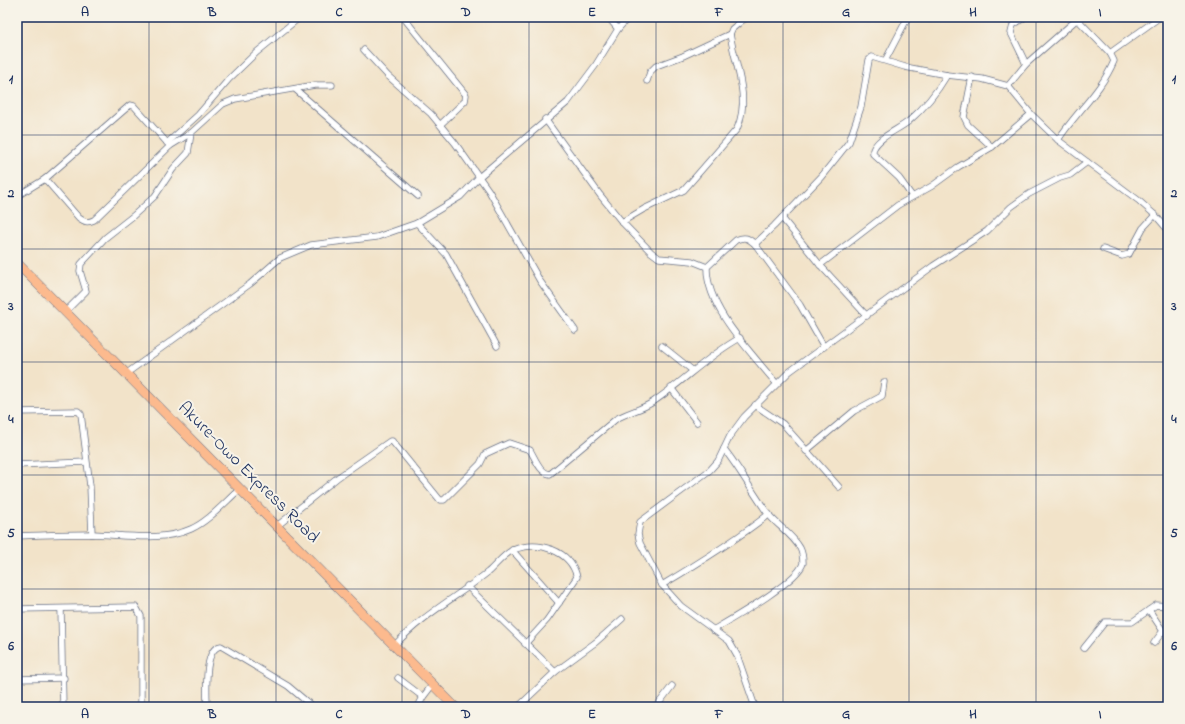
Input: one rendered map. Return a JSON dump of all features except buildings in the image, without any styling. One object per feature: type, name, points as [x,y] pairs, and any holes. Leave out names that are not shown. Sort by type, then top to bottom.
[{"type":"highway","name":"Akure-Owo Express Road","points":[[17,263],[455,707]]},
{"type":"street","points":[[45,179],[79,218],[84,222],[94,220],[198,115],[240,69],[300,17]]},
{"type":"street","points":[[402,17],[466,95],[465,101],[441,124]]},
{"type":"street","points":[[608,17],[618,29]]},
{"type":"street","points":[[127,373],[250,284],[280,258],[311,246],[377,237],[417,223],[460,197],[478,177],[545,119],[568,102],[595,66],[618,29],[629,17]]},
{"type":"street","points":[[735,17],[739,22]]},
{"type":"street","points":[[622,222],[644,209],[684,190],[737,129],[741,119],[742,84],[730,34],[732,29],[739,22],[747,17]]},
{"type":"street","points":[[886,59],[908,17]]},
{"type":"street","points":[[1025,17],[1013,25],[1011,33],[1026,64]]},
{"type":"street","points":[[1110,53],[1160,17]]},
{"type":"street","points":[[1008,86],[1026,64],[1075,21],[1079,21],[1110,53],[1114,61],[1098,91],[1070,120],[1058,140]]},
{"type":"street","points":[[647,81],[650,72],[656,66],[683,56],[730,34]]},
{"type":"street","points":[[364,50],[388,76],[420,103],[441,124],[489,192],[537,276],[575,330]]},
{"type":"street","points":[[755,244],[821,177],[849,142],[861,107],[870,58],[886,59],[905,67],[972,78],[1008,86],[1031,114],[1058,140],[1155,215],[1168,230]]},
{"type":"street","points":[[912,196],[899,178],[873,154],[873,150],[879,142],[909,121],[921,109],[939,89],[947,75]]},
{"type":"street","points":[[972,78],[964,117],[968,125],[992,147]]},
{"type":"street","points":[[168,145],[191,133],[212,113],[229,101],[315,85],[332,85]]},
{"type":"street","points":[[294,89],[418,196]]},
{"type":"street","points":[[17,196],[45,179],[130,104],[134,106],[168,145]]},
{"type":"street","points":[[820,265],[912,196],[932,186],[963,164],[992,147],[1031,114]]},
{"type":"street","points":[[545,119],[622,222],[643,245],[660,258],[692,261],[707,267]]},
{"type":"street","points":[[66,312],[86,291],[80,271],[81,264],[105,238],[155,196],[173,169],[188,153],[191,133]]},
{"type":"street","points":[[754,707],[734,648],[722,634],[713,630],[681,606],[662,585],[640,543],[638,528],[640,522],[710,470],[724,449],[737,425],[776,383],[933,266],[987,231],[1011,207],[1029,194],[1060,178],[1070,175],[1087,162]]},
{"type":"street","points":[[1103,249],[1122,256],[1129,254],[1143,228],[1155,215]]},
{"type":"street","points":[[782,218],[820,265],[867,316]]},
{"type":"street","points":[[417,223],[446,254],[497,346]]},
{"type":"street","points":[[776,383],[740,338],[716,304],[710,292],[706,277],[707,267],[730,245],[742,238],[748,238],[755,244],[800,305],[824,347]]},
{"type":"street","points":[[277,526],[318,492],[387,441],[392,441],[437,498],[444,500],[480,464],[485,454],[509,443],[527,449],[545,473],[550,474],[616,419],[628,412],[650,404],[719,349],[740,338]]},
{"type":"street","points":[[662,346],[692,370]]},
{"type":"street","points":[[806,451],[854,411],[882,396],[884,382]]},
{"type":"street","points":[[671,388],[697,422]]},
{"type":"street","points":[[755,405],[783,424],[839,487]]},
{"type":"street","points":[[17,412],[79,412],[90,486],[92,534]]},
{"type":"street","points":[[713,630],[767,597],[796,573],[803,563],[802,554],[797,544],[769,514],[739,468],[724,449]]},
{"type":"street","points":[[17,465],[86,462]]},
{"type":"street","points":[[17,536],[92,534],[155,536],[179,534],[191,529],[204,520],[240,488]]},
{"type":"street","points":[[662,585],[708,558],[769,514]]},
{"type":"street","points":[[395,645],[410,629],[488,572],[512,550],[530,546],[550,547],[566,557],[577,577],[547,620],[526,644]]},
{"type":"street","points":[[512,550],[559,603]]},
{"type":"street","points":[[467,586],[555,672]]},
{"type":"street","points":[[1084,648],[1105,622],[1132,622],[1156,605],[1168,606]]},
{"type":"street","points":[[17,610],[136,607],[141,616],[140,707]]},
{"type":"street","points":[[61,609],[64,707]]},
{"type":"street","points":[[1149,610],[1163,631],[1154,643]]},
{"type":"street","points":[[518,707],[555,672],[596,642],[622,619]]},
{"type":"street","points":[[207,707],[208,665],[213,650],[217,646],[221,646],[288,686],[313,707]]},
{"type":"street","points":[[17,679],[64,678]]},
{"type":"street","points":[[398,678],[423,697]]},
{"type":"street","points":[[418,707],[423,697],[433,684]]},
{"type":"street","points":[[656,707],[672,686]]}]
